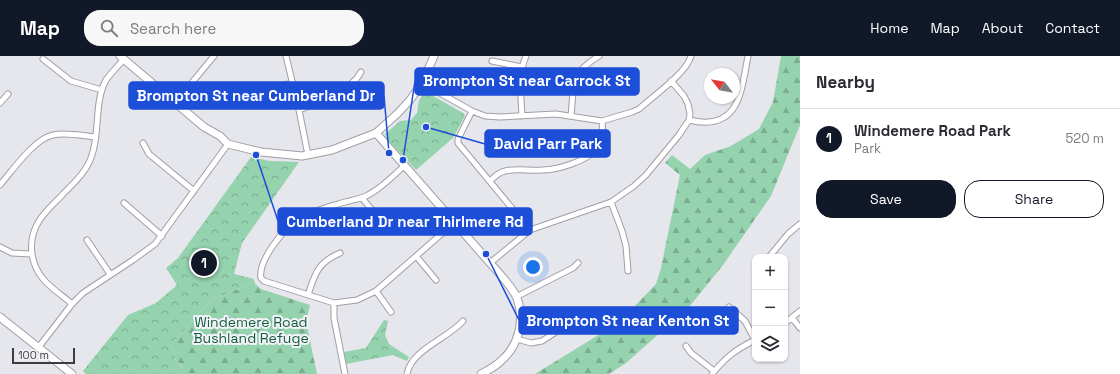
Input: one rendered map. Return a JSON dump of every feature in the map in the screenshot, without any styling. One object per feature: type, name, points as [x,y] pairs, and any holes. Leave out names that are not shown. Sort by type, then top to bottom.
[{"type":"street","points":[[175,103],[214,56]]},
{"type":"street","points":[[286,56],[308,155]]},
{"type":"street","points":[[72,304],[44,281],[36,268],[31,254],[33,234],[38,222],[83,172],[92,156],[102,90],[122,57],[204,127],[220,136],[228,144],[261,152],[294,156],[332,150],[376,134],[404,107],[422,83],[434,56]]},
{"type":"street","points":[[522,116],[520,82],[522,66],[526,56]]},
{"type":"street","points":[[571,116],[574,83],[578,74],[586,64],[599,56]]},
{"type":"street","points":[[422,83],[472,111],[486,116],[556,114],[602,121],[632,112],[639,108],[681,73],[691,56]]},
{"type":"street","points":[[689,120],[703,124],[722,119],[730,112],[740,95],[748,56]]},
{"type":"street","points":[[43,59],[71,81],[102,90]]},
{"type":"street","points":[[492,61],[522,66]]},
{"type":"street","points":[[299,110],[322,102],[357,80],[361,72]]},
{"type":"street","points":[[490,263],[530,230],[611,202],[634,186],[646,175],[680,135],[689,120],[690,114],[688,104],[684,96],[671,81]]},
{"type":"street","points":[[251,97],[254,93],[292,83]]},
{"type":"street","points":[[0,103],[8,94]]},
{"type":"street","points":[[472,111],[458,139],[458,143],[530,230]]},
{"type":"street","points":[[490,181],[499,173],[506,170],[543,170],[562,167],[593,153],[598,148],[600,142],[602,121]]},
{"type":"street","points":[[0,185],[34,145],[44,137],[65,134],[96,137]]},
{"type":"street","points":[[376,134],[512,288],[516,297],[521,317],[517,339],[512,349],[503,360],[482,374]]},
{"type":"street","points":[[143,143],[148,154],[194,191]]},
{"type":"street","points":[[38,348],[72,304],[83,293],[148,250],[162,236],[228,144]]},
{"type":"street","points":[[404,166],[381,188],[362,198],[311,212],[291,223],[283,231],[266,255],[260,272],[261,278],[264,281],[334,303],[357,300],[376,291],[454,223]]},
{"type":"street","points":[[362,198],[382,222]]},
{"type":"street","points":[[611,202],[626,246],[628,271]]},
{"type":"street","points":[[124,203],[162,236]]},
{"type":"street","points":[[771,254],[788,234],[800,224]]},
{"type":"street","points":[[87,240],[110,274]]},
{"type":"street","points":[[0,247],[12,253],[31,254]]},
{"type":"street","points":[[308,295],[315,274],[329,258],[340,253]]},
{"type":"street","points":[[416,256],[436,280]]},
{"type":"street","points":[[516,297],[573,268],[578,263]]},
{"type":"street","points":[[376,291],[391,312]]},
{"type":"street","points":[[334,303],[334,318],[345,374]]},
{"type":"street","points":[[729,306],[745,321],[752,334]]},
{"type":"street","points":[[517,339],[531,343],[542,341],[590,310]]},
{"type":"street","points":[[788,321],[800,311]]},
{"type":"street","points":[[0,318],[72,374]]},
{"type":"street","points":[[792,318],[800,328]]},
{"type":"street","points":[[407,374],[410,365],[415,358],[452,332],[463,321]]},
{"type":"street","points":[[686,346],[691,353],[713,373],[734,351],[752,342]]},
{"type":"green space","points":[[781,56],[800,56],[800,125],[771,196],[723,265],[689,307],[626,363],[609,374],[535,374],[605,331],[631,310],[656,284],[661,268],[680,175],[665,163],[672,155],[690,169],[705,155],[731,146],[759,129],[773,102]]},
{"type":"green space","points":[[426,92],[463,113],[465,116],[453,138],[416,170],[387,139],[385,134],[400,121],[411,120],[417,113],[419,100]]},
{"type":"green space","points":[[251,157],[270,161],[299,162],[242,243],[234,274],[254,279],[248,285],[211,300],[170,346],[174,351],[175,359],[183,369],[179,374],[86,374],[83,371],[128,315],[156,303],[177,285],[166,268],[178,258]]},
{"type":"green space","name":"Windemere Road Bushland Refuge","points":[[254,279],[255,284],[261,289],[310,305],[306,321],[317,374],[179,374],[183,368],[175,359],[174,351],[170,346],[211,300],[248,285]]},
{"type":"green space","points":[[384,320],[388,321],[385,335],[389,344],[409,357],[407,361],[393,355],[346,364],[344,352],[366,348]]},
{"type":"place","name":"David Parr Park","points":[[426,127]]},
{"type":"place","name":"Brompton St near Cumberland Dr","points":[[389,153]]},
{"type":"place","name":"Cumberland Dr near Thirlmere Rd","points":[[256,155]]},
{"type":"place","name":"Brompton St near Carrock St","points":[[403,160]]},
{"type":"place","name":"Brompton St near Kenton St","points":[[486,254]]},
{"type":"place","name":"Windemere Road Park","points":[[204,263]]}]
